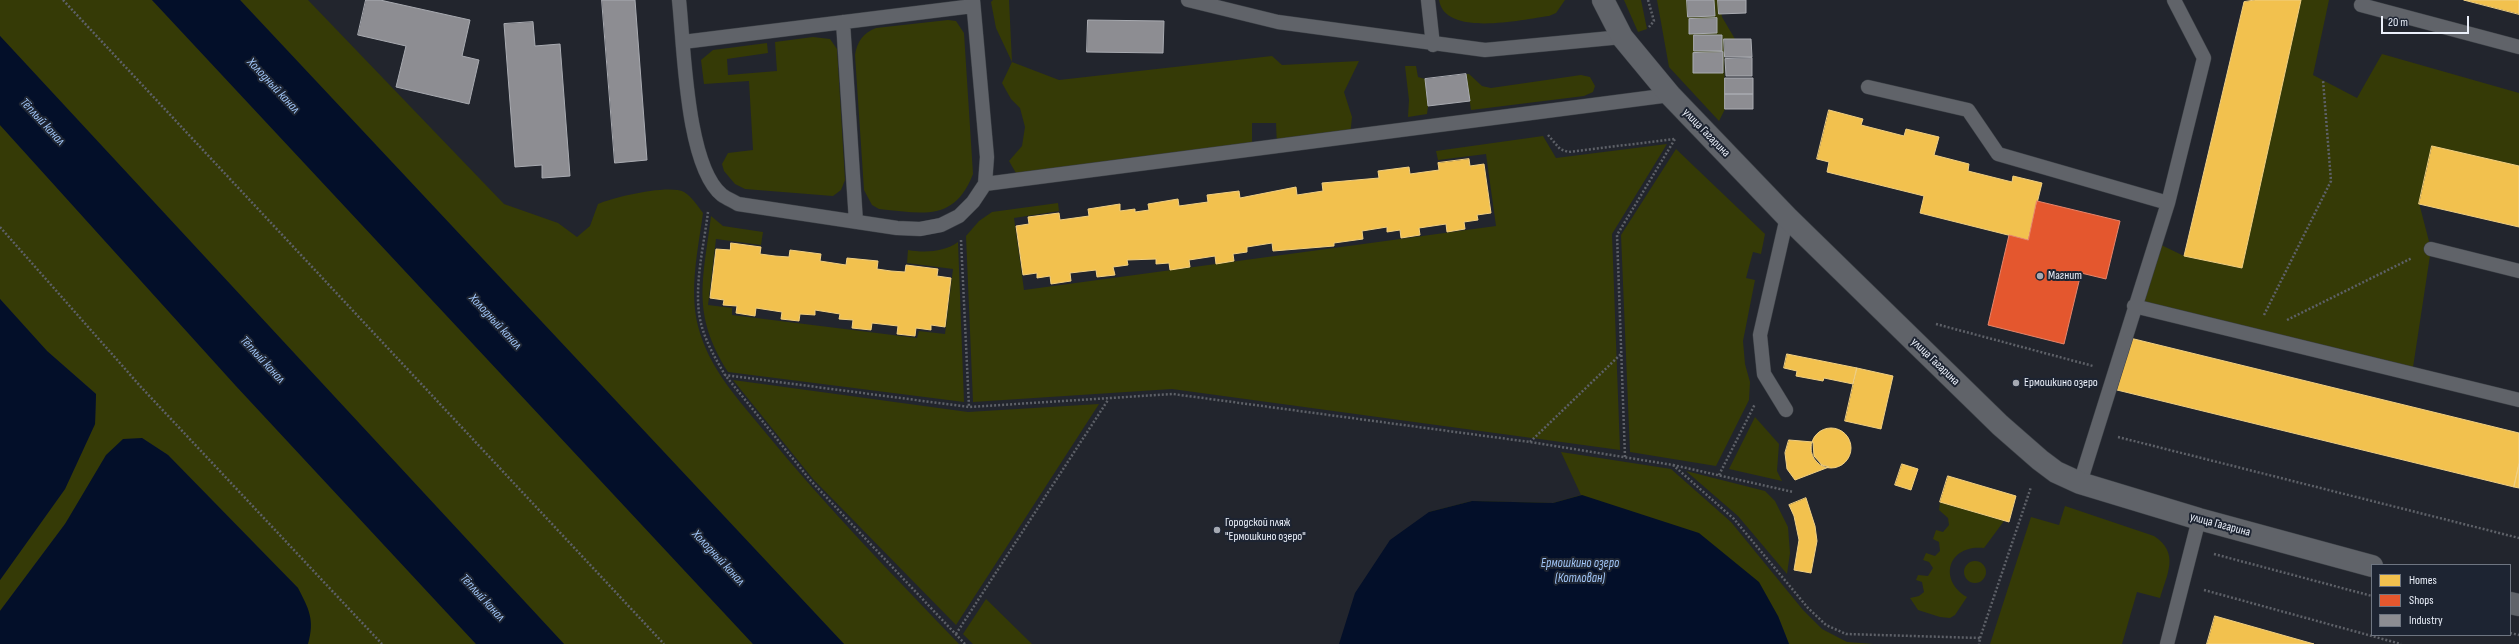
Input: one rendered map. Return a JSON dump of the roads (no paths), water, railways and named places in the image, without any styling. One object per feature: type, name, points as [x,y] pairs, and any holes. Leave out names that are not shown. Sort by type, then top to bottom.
[{"type":"street","name":"улица Гагарина","points":[[1603,0],[1622,37],[1670,95],[1787,217],[2000,426],[2056,472],[2080,483],[2199,519],[2371,566]]},
{"type":"lane","points":[[679,0],[683,42],[691,115],[698,151],[708,177],[721,194],[738,204],[856,222],[920,229],[941,225],[959,216],[973,202],[984,184],[987,157],[973,3],[844,22],[683,42]]},
{"type":"lane","points":[[1188,0],[1278,22],[1485,50],[1622,37]]},
{"type":"lane","points":[[1428,0],[1433,44]]},
{"type":"lane","points":[[2080,483],[2134,306],[2168,203],[2204,58],[2174,0]]},
{"type":"lane","points":[[2361,5],[2519,47]]},
{"type":"lane","points":[[844,22],[856,222]]},
{"type":"lane","points":[[1868,87],[1968,110],[1998,154],[2168,203]]},
{"type":"lane","points":[[984,184],[1670,95]]},
{"type":"lane","points":[[1786,410],[1767,380],[1761,356],[1760,335],[1787,217]]},
{"type":"lane","points":[[2431,249],[2519,271]]},
{"type":"lane","points":[[2134,306],[2519,400]]},
{"type":"lane","points":[[2167,644],[2199,519]]},
{"type":"water","name":"Холодный канал","points":[[152,0],[240,0],[844,644],[753,644]]},
{"type":"water","name":"Тёплый канал","points":[[0,36],[564,644],[476,644],[236,386],[0,125]]},
{"type":"water","points":[[0,299],[47,351],[96,394],[95,424],[65,489],[0,580]]},
{"type":"water","points":[[142,438],[168,455],[298,588],[310,615],[311,628],[308,644],[0,644],[0,611],[65,524],[106,455],[123,439]]},
{"type":"water","name":"Ермошкино озеро (Котлован)","points":[[1582,495],[1699,533],[1759,582],[1778,616],[1789,644],[1339,644],[1355,593],[1390,540],[1429,512],[1472,501],[1553,503]]},
{"type":"place","name":"Магнит","points":[[2040,276]]},
{"type":"place","name":"Ермошкино озеро","points":[[2016,383]]},
{"type":"place","name":"Городской пляж \"Ермошкино озеро\"","points":[[1217,530]]}]
